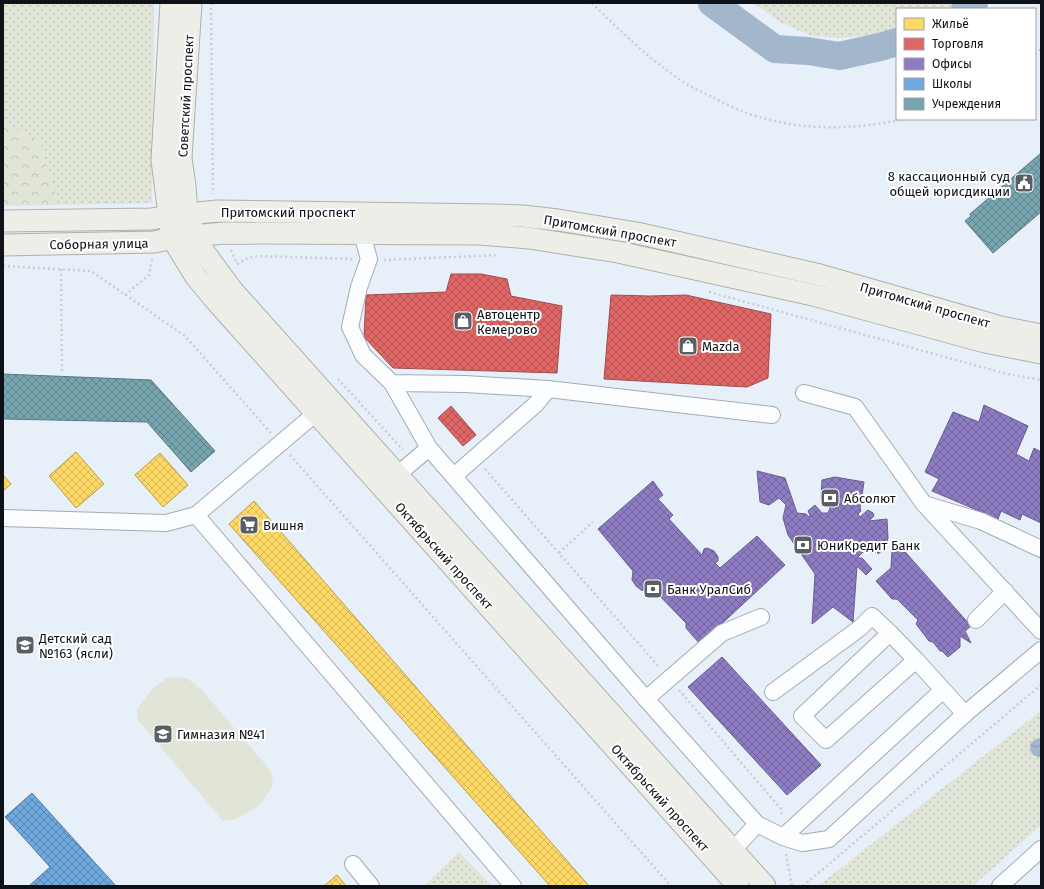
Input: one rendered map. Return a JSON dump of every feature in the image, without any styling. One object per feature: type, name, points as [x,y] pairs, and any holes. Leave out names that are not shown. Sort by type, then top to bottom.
[{"type":"main road","name":"Советский проспект","points":[[171,3],[162,160],[178,215],[195,236]]},
{"type":"main road","name":"Советский проспект","points":[[178,215],[185,186],[181,158],[191,3]]},
{"type":"main road","name":"Притомский проспект","points":[[178,215],[217,211],[418,213],[515,216],[609,228],[820,275],[1001,327],[1041,335]]},
{"type":"main road","name":"Соборная улица","points":[[3,221],[151,220],[178,215]]},
{"type":"main road","name":"Октябрьский проспект","points":[[178,215],[172,238],[196,277],[316,413],[725,856],[766,886]]},
{"type":"main road","name":"Притомский проспект","points":[[195,236],[224,232],[479,234],[510,236],[618,252],[813,295],[985,342],[1041,353]]},
{"type":"main road","name":"Соборная улица","points":[[3,245],[155,242],[172,238],[195,236]]},
{"type":"main road","name":"Октябрьский проспект","points":[[195,236],[202,249],[232,290],[397,475],[725,856],[738,886]]},
{"type":"street","points":[[362,234],[369,259],[359,287],[350,327],[363,355],[392,383],[423,452],[454,476],[646,699],[757,824],[783,837],[802,843],[829,839],[965,714],[1041,650]]},
{"type":"street","points":[[392,383],[465,384],[548,389],[772,415]]},
{"type":"street","points":[[454,476],[536,404],[548,389]]},
{"type":"street","points":[[804,393],[855,407],[924,504],[1041,631]]},
{"type":"street","points":[[3,518],[166,523],[196,515],[316,413]]},
{"type":"street","points":[[397,475],[423,452]]},
{"type":"street","points":[[924,504],[980,521],[1041,549]]},
{"type":"street","points":[[196,515],[513,886]]},
{"type":"street","points":[[976,620],[1005,591]]},
{"type":"street","points":[[773,692],[860,628],[872,616],[916,660],[965,714]]},
{"type":"street","points":[[646,699],[670,680],[722,633],[761,617]]},
{"type":"street","points":[[890,633],[802,716],[826,740],[916,660]]},
{"type":"street","points":[[783,837],[943,690]]},
{"type":"street","points":[[725,856],[757,824]]},
{"type":"street","points":[[1000,886],[1041,849]]},
{"type":"street","points":[[352,864],[371,886]]},
{"type":"path","points":[[211,3],[213,200],[217,211]]},
{"type":"path","points":[[592,3],[617,29],[682,82],[718,101],[756,116],[802,126],[844,128],[900,120]]},
{"type":"path","points":[[224,232],[240,270]]},
{"type":"path","points":[[237,264],[248,258],[258,256],[391,260],[502,255]]},
{"type":"path","points":[[3,266],[91,270],[186,336],[671,886]]},
{"type":"path","points":[[61,269],[62,371]]},
{"type":"path","points":[[703,290],[1007,374],[1041,380]]},
{"type":"path","points":[[333,373],[408,455],[423,452]]},
{"type":"path","points":[[470,463],[481,464],[781,809],[783,837],[792,886]]},
{"type":"path","points":[[559,552],[593,522]]},
{"type":"path","points":[[803,886],[1041,685]]},
{"type":"green space","points":[[3,3],[154,3],[152,203],[58,205],[40,141],[3,123]]},
{"type":"green space","points":[[753,3],[964,3],[954,8],[896,8],[896,29],[874,35],[840,38],[812,36],[782,23]]},
{"type":"green space","points":[[3,123],[40,141],[58,205],[3,206]]},
{"type":"green space","points":[[177,677],[188,679],[200,688],[271,771],[273,784],[268,794],[259,806],[236,819],[223,821],[138,720],[137,709],[152,689],[167,678]]},
{"type":"green space","points":[[1041,711],[1041,825],[973,886],[818,886]]},
{"type":"green space","points":[[459,852],[492,886],[424,886]]},
{"type":"water","points":[[1039,738],[1041,739],[1041,757],[1032,754],[1030,749],[1032,742]]},
{"type":"building: Жильё","points":[[76,452],[104,484],[76,508],[49,476]]},
{"type":"building: Жильё","points":[[160,453],[188,485],[163,507],[135,475]]},
{"type":"building: Жильё","points":[[3,475],[11,484],[3,491]]},
{"type":"building: Жильё","points":[[254,501],[589,886],[550,886],[229,524]]},
{"type":"building: Жильё","points":[[337,875],[346,886],[324,886]]},
{"type":"building: Торговля","name":"Автоцентр Кемерово","points":[[451,274],[481,274],[507,279],[511,296],[562,306],[557,373],[393,368],[364,337],[366,295],[446,292]]},
{"type":"building: Торговля","name":"Mazda","points":[[611,295],[686,295],[771,314],[768,378],[747,387],[604,379]]},
{"type":"building: Торговля","points":[[451,406],[476,435],[463,446],[438,418]]},
{"type":"building: Офисы","points":[[984,405],[1028,426],[1016,454],[1029,461],[1034,448],[1041,452],[1041,523],[1022,514],[1020,520],[1001,511],[998,519],[932,491],[939,479],[925,472],[953,412],[979,422]]},
{"type":"building: Офисы","points":[[757,471],[785,478],[797,513],[806,514],[809,517],[810,515],[808,511],[815,505],[822,513],[828,513],[830,508],[821,499],[822,480],[835,477],[864,482],[860,508],[861,511],[858,514],[860,517],[868,510],[873,513],[874,516],[869,521],[887,519],[888,538],[885,548],[878,554],[877,551],[872,554],[869,550],[863,552],[857,558],[862,558],[872,569],[866,575],[857,566],[853,622],[833,607],[812,624],[815,574],[788,535],[783,518],[786,505],[779,498],[769,505],[760,502]]},
{"type":"building: Офисы","points":[[653,481],[663,495],[658,499],[673,515],[669,519],[702,555],[704,549],[707,548],[714,551],[718,557],[718,561],[715,563],[720,568],[757,536],[785,565],[700,644],[686,628],[686,623],[653,589],[649,591],[641,590],[636,586],[632,580],[633,571],[598,529]]},
{"type":"building: Офисы","points":[[899,545],[971,626],[965,631],[971,643],[960,636],[960,647],[948,657],[940,651],[933,642],[929,641],[916,624],[918,620],[897,599],[892,599],[876,581],[891,568],[892,551]]},
{"type":"building: Офисы","points":[[722,657],[821,765],[787,795],[688,687]]},
{"type":"building: Школы","points":[[32,793],[116,886],[29,886],[50,867],[5,817]]},
{"type":"building: Учреждения","name":"8 кассационный суд общей юрисдикции","points":[[1041,153],[1041,212],[993,253],[965,221],[971,216],[970,214]]},
{"type":"building: Учреждения","points":[[3,374],[151,380],[215,451],[191,472],[147,422],[3,419]]},
{"type":"waterway","points":[[712,3],[775,49],[808,51],[839,56],[896,42]]},
{"type":"waterway","points":[[966,8],[974,3]]},
{"type":"place","name":"8 кассационный суд общей юрисдикции","points":[[1024,183]]},
{"type":"place","name":"Автоцентр Кемерово","points":[[463,321]]},
{"type":"place","name":"Mazda","points":[[688,346]]},
{"type":"place","name":"Абсолют","points":[[830,498]]},
{"type":"place","name":"Вишня","points":[[249,525]]},
{"type":"place","name":"ЮниКредит Банк","points":[[803,545]]},
{"type":"place","name":"Банк УралСиб","points":[[653,589]]},
{"type":"place","name":"Детский сад №163 (ясли)","points":[[25,645]]},
{"type":"place","name":"Гимназия №41","points":[[163,734]]}]
